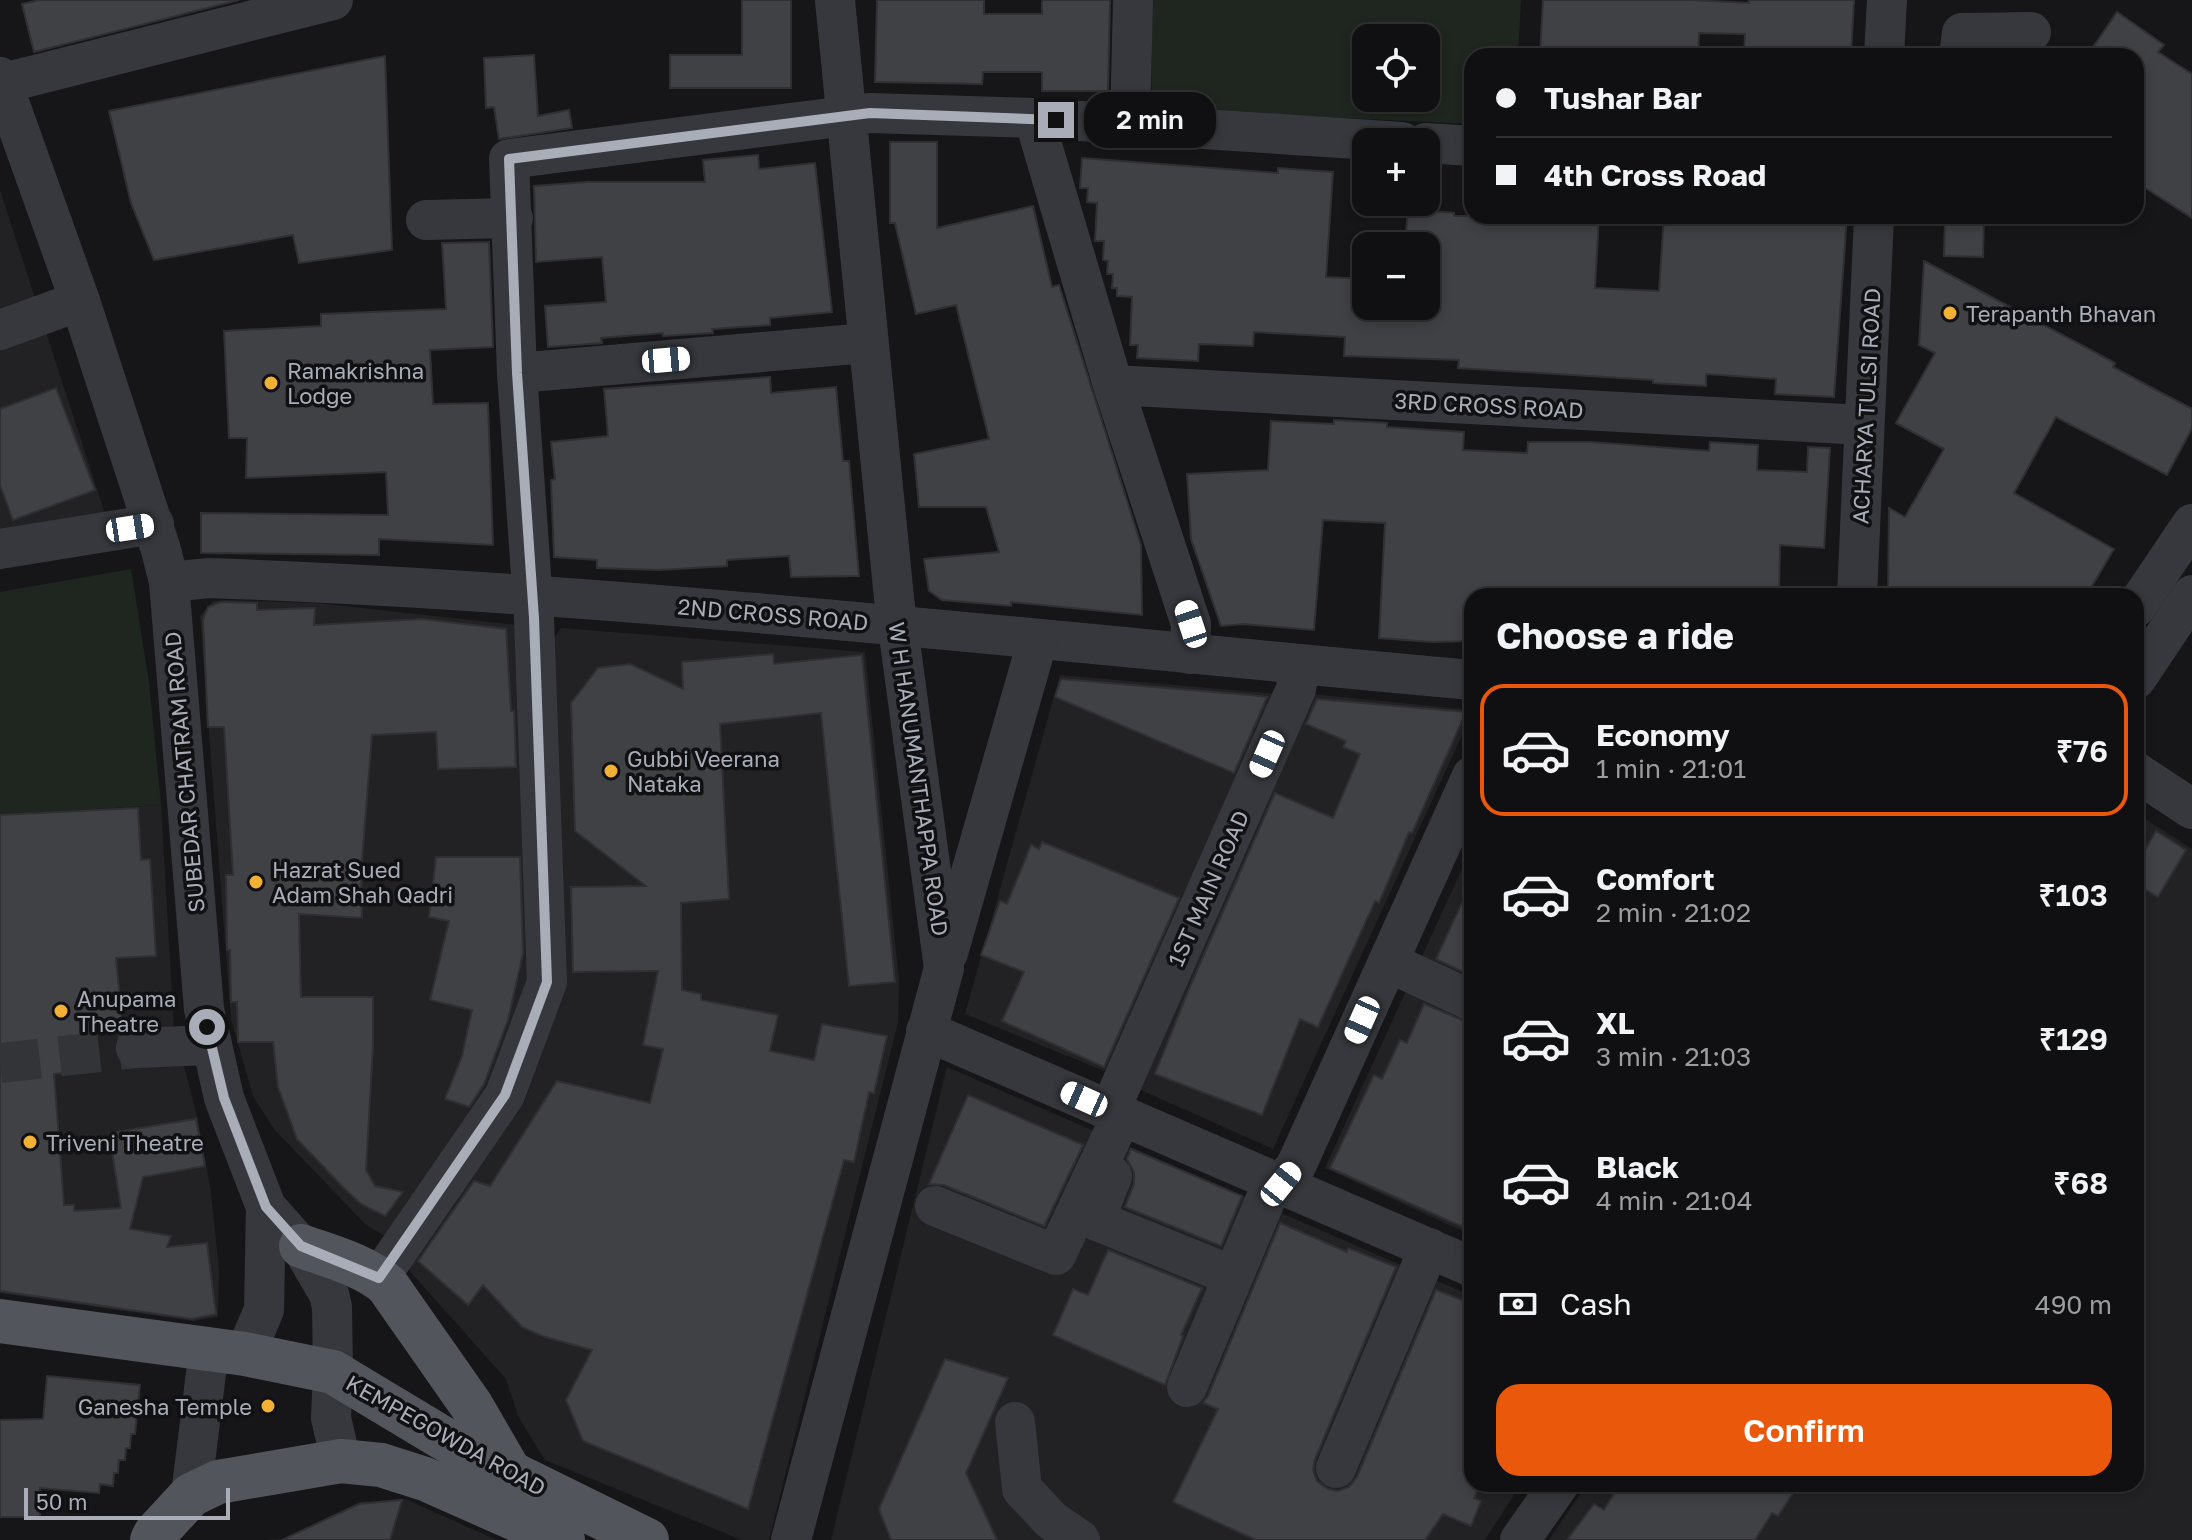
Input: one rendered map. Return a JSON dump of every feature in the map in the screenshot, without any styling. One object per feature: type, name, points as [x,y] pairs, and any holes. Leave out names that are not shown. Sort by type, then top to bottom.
[{"type":"main road","points":[[301,1246],[379,1278],[387,1285],[471,1405],[511,1474]]},
{"type":"main road","name":"KEMPEGOWDA ROAD","points":[[0,1321],[227,1352],[333,1372],[456,1446],[647,1540]]},
{"type":"main road","name":"KEMPEGOWDA ROAD","points":[[191,1495],[218,1482],[341,1461],[381,1465],[425,1479],[563,1540]]},
{"type":"main road","points":[[152,1540],[191,1495]]},
{"type":"street","points":[[1,82],[333,0]]},
{"type":"street","name":"W H HANUMANTHAPPA ROAD","points":[[791,1540],[944,968],[898,625],[867,343],[835,0]]},
{"type":"street","points":[[1130,125],[1133,0]]},
{"type":"street","points":[[1884,48],[1887,0]]},
{"type":"street","points":[[1960,48],[1962,33],[2031,32]]},
{"type":"street","name":"SUBEDAR CHATRAM ROAD","points":[[1,82],[80,301],[154,524],[169,582],[204,1009],[210,1045],[224,1098],[266,1207],[301,1246],[329,1294],[332,1307],[331,1418],[341,1461]]},
{"type":"street","points":[[379,1278],[505,1095],[547,982],[532,593],[517,373],[509,159],[870,113],[1034,118],[1352,139]]},
{"type":"street","points":[[1034,118],[1113,385],[1191,624],[1190,654]]},
{"type":"street","points":[[1440,144],[1464,145]]},
{"type":"street","points":[[426,220],[513,218]]},
{"type":"street","name":"ACHARYA TULSI ROAD","points":[[1857,588],[1874,224]]},
{"type":"street","points":[[0,330],[80,301]]},
{"type":"street","points":[[517,373],[867,343]]},
{"type":"street","name":"3RD CROSS ROAD","points":[[1113,385],[1864,425]]},
{"type":"street","points":[[0,549],[154,524]]},
{"type":"street","points":[[2144,595],[2192,524]]},
{"type":"street","name":"2ND CROSS ROAD","points":[[169,582],[209,578],[532,593],[1464,679]]},
{"type":"street","points":[[2144,667],[2192,595]]},
{"type":"street","points":[[944,968],[1038,639]]},
{"type":"street","name":"1ST MAIN ROAD","points":[[1123,1116],[1296,689],[1299,664]]},
{"type":"street","points":[[2144,777],[2192,809]]},
{"type":"street","points":[[1187,1387],[1267,1196],[1296,1166],[1464,794]]},
{"type":"street","points":[[1388,962],[1464,997]]},
{"type":"street","points":[[926,1031],[1429,1248],[1464,1258]]},
{"type":"street","points":[[136,1048],[210,1045]]},
{"type":"street","points":[[935,1206],[1056,1255],[1123,1116]]},
{"type":"street","points":[[1123,1116],[1121,1153],[1095,1220],[1233,1276]]},
{"type":"street","points":[[191,1495],[227,1352],[264,1310],[266,1207]]},
{"type":"street","points":[[1336,1468],[1429,1248]]},
{"type":"street","points":[[1015,1422],[1022,1489],[1051,1520],[1080,1540]]},
{"type":"street","points":[[1520,1540],[1553,1492]]},
{"type":"shaded area","points":[[1151,0],[1521,0],[1518,48],[1464,48],[1464,124],[1152,109]]},
{"type":"shaded area","points":[[0,190],[105,514],[0,530]]},
{"type":"shaded area","points":[[131,569],[149,682],[161,805],[0,815],[0,592]]},
{"type":"shaded area","points":[[213,601],[316,603],[516,625],[530,989],[491,1090],[385,1236],[366,1225],[274,1129],[253,1096],[231,1019],[200,616]]},
{"type":"shaded area","points":[[561,628],[865,652],[899,980],[898,1022],[769,1540],[742,1540],[545,1460],[519,1418],[506,1379],[408,1269],[524,1103],[564,990],[548,646]]},
{"type":"shaded area","points":[[1060,675],[1289,695],[1114,1075],[965,1014]]},
{"type":"shaded area","points":[[1301,693],[1464,709],[1464,731],[1273,1149],[1134,1087]]},
{"type":"shaded area","points":[[161,805],[174,1028],[197,1116],[211,1192],[219,1270],[218,1317],[193,1321],[0,1293],[0,815]]},
{"type":"shaded area","points":[[2144,818],[2192,849],[2192,1540],[1549,1540],[1582,1492],[2144,1492]]},
{"type":"shaded area","points":[[1464,864],[1464,1232],[1325,1168]]},
{"type":"shaded area","points":[[947,1067],[1464,1293],[1464,1492],[1516,1492],[1485,1540],[831,1540]]},
{"type":"shaded area","points":[[405,1499],[497,1540],[264,1540],[282,1539],[360,1502]]},
{"type":"building","points":[[40,0],[239,0],[34,52],[22,4]]},
{"type":"building","points":[[742,0],[791,0],[791,88],[670,88],[670,55],[742,55]]},
{"type":"building","points":[[877,0],[984,0],[984,14],[1042,14],[1042,0],[1110,0],[1108,91],[1042,91],[1042,72],[983,72],[982,84],[875,82]]},
{"type":"building","points":[[1543,0],[1749,3],[1749,0],[1854,0],[1851,48],[1744,48],[1745,34],[1699,33],[1698,48],[1540,48]]},
{"type":"building","points":[[2117,12],[2164,45],[2158,52],[2192,74],[2192,218],[2144,187],[2144,48],[2092,48]]},
{"type":"building","points":[[534,55],[538,116],[569,110],[572,128],[499,139],[494,107],[486,108],[484,58]]},
{"type":"building","points":[[385,56],[392,250],[299,263],[293,235],[154,260],[131,203],[109,111]]},
{"type":"building","points":[[890,142],[937,142],[937,228],[1033,206],[1052,287],[1059,285],[1141,545],[1142,615],[1011,602],[1011,606],[942,600],[929,591],[924,559],[999,552],[986,507],[919,507],[914,454],[989,439],[956,305],[916,314],[895,223],[890,223]]},
{"type":"building","points":[[758,155],[759,169],[815,163],[832,312],[770,318],[770,325],[712,329],[713,333],[601,338],[602,343],[548,347],[545,306],[606,302],[602,257],[536,262],[534,186],[587,182],[705,182],[703,160]]},
{"type":"building","points":[[1082,158],[1278,173],[1278,168],[1333,172],[1326,277],[1352,278],[1352,320],[1440,320],[1440,232],[1406,232],[1407,216],[1454,213],[1454,216],[1464,216],[1464,224],[1599,224],[1595,288],[1659,291],[1663,224],[1846,224],[1834,397],[1775,394],[1776,379],[1706,374],[1706,386],[1458,368],[1459,360],[1344,356],[1345,337],[1254,332],[1253,346],[1199,344],[1198,361],[1137,358],[1138,345],[1130,345],[1132,297],[1117,296],[1117,288],[1112,288],[1113,274],[1107,274],[1108,261],[1103,260],[1104,241],[1095,241],[1097,203],[1087,202],[1088,188],[1080,188]]},
{"type":"building","points":[[1945,224],[1984,224],[1983,257],[1944,256]]},
{"type":"building","points":[[489,242],[493,347],[430,350],[433,404],[488,403],[493,545],[379,539],[379,555],[201,553],[201,513],[388,515],[386,472],[246,478],[247,438],[229,438],[224,331],[321,326],[321,314],[446,309],[442,243]]},
{"type":"building","points":[[1924,261],[2115,363],[2113,367],[2192,409],[2192,428],[2167,475],[2056,417],[2014,493],[2114,549],[2091,588],[1888,588],[1889,508],[1905,517],[1944,449],[1896,423],[1935,353],[1919,345]]},
{"type":"building","points":[[770,377],[771,393],[836,387],[843,461],[849,461],[859,576],[791,577],[789,556],[727,560],[727,566],[659,570],[597,568],[597,560],[554,557],[551,480],[555,479],[551,442],[608,436],[604,389]]},
{"type":"building","points":[[56,388],[95,490],[13,520],[0,485],[0,409]]},
{"type":"building","points":[[1334,420],[1387,423],[1387,427],[1464,432],[1463,450],[1527,453],[1528,442],[1591,442],[1709,451],[1710,442],[1758,445],[1757,470],[1807,472],[1808,447],[1830,448],[1824,548],[1780,545],[1779,588],[1464,588],[1464,641],[1432,642],[1379,638],[1385,523],[1323,520],[1314,630],[1243,624],[1221,626],[1191,539],[1187,474],[1268,470],[1271,421],[1334,424]]},
{"type":"building","points":[[221,602],[257,603],[257,610],[315,608],[314,625],[422,619],[506,629],[516,767],[438,769],[436,732],[372,735],[361,873],[362,918],[299,914],[301,997],[373,997],[366,1170],[375,1186],[403,1192],[385,1216],[361,1204],[297,1139],[278,1087],[273,1042],[238,1042],[237,1002],[231,1002],[230,950],[227,950],[226,875],[233,875],[224,727],[208,727],[203,620],[208,607]]},
{"type":"building","points":[[773,654],[774,664],[862,655],[895,982],[849,986],[821,713],[720,724],[729,899],[681,903],[682,990],[701,994],[701,1000],[778,1015],[770,1051],[814,1060],[822,1024],[887,1036],[874,1093],[869,1092],[854,1162],[844,1160],[748,1509],[583,1441],[566,1400],[592,1350],[522,1327],[483,1285],[468,1305],[418,1261],[474,1181],[490,1186],[557,1081],[650,1103],[663,1049],[643,1045],[658,971],[573,972],[571,887],[646,886],[575,831],[571,703],[598,668],[630,664],[683,689],[682,662]]},
{"type":"building","points":[[1061,679],[1267,697],[1234,773],[1055,697]]},
{"type":"building","points":[[1317,699],[1464,712],[1412,833],[1409,832],[1379,903],[1375,901],[1318,1027],[1300,1019],[1262,1115],[1155,1074],[1275,793],[1333,818],[1360,754],[1343,747],[1346,741],[1306,724]]},
{"type":"building","points":[[138,808],[141,860],[150,859],[156,956],[116,958],[123,1029],[120,1032],[65,1038],[68,1072],[54,1074],[64,1205],[74,1205],[74,1211],[121,1208],[109,1133],[196,1119],[205,1166],[143,1177],[130,1229],[171,1236],[167,1247],[207,1243],[216,1314],[192,1319],[0,1291],[0,815]]},
{"type":"building","points":[[2156,831],[2186,850],[2158,897],[2144,889],[2144,851]]},
{"type":"building","points":[[1042,842],[1179,898],[1104,1067],[1002,1021],[1024,972],[981,955],[1000,901],[1007,904],[1031,845],[1039,849]]},
{"type":"building","points":[[436,857],[520,857],[523,953],[508,1020],[484,1084],[469,1107],[445,1099],[462,1056],[472,1010],[430,1000],[449,921],[429,917]]},
{"type":"building","points":[[1464,898],[1464,972],[1436,959]]},
{"type":"building","points":[[1424,1004],[1464,1021],[1464,1227],[1330,1168],[1374,1075],[1382,1079],[1400,1040],[1407,1043]]},
{"type":"building","points":[[968,1095],[1083,1145],[1044,1226],[944,1185],[929,1184]]},
{"type":"building","points":[[1131,1149],[1242,1196],[1221,1246],[1125,1207],[1134,1184],[1134,1172],[1127,1159]]},
{"type":"building","points":[[1280,1223],[1347,1252],[1348,1248],[1396,1267],[1313,1470],[1317,1481],[1328,1489],[1338,1491],[1349,1487],[1357,1477],[1436,1290],[1464,1301],[1464,1492],[1477,1492],[1474,1498],[1481,1501],[1471,1526],[1443,1514],[1425,1540],[1256,1540],[1173,1502],[1218,1409],[1203,1403]]},
{"type":"building","points":[[1108,1250],[1202,1288],[1181,1335],[1165,1385],[1053,1335],[1073,1289],[1088,1295]]},
{"type":"building","points":[[945,1359],[1008,1378],[966,1473],[997,1540],[891,1540],[879,1509]]},
{"type":"building","points":[[47,1376],[140,1385],[135,1434],[131,1434],[125,1460],[119,1460],[113,1486],[100,1484],[99,1493],[40,1488],[40,1517],[0,1517],[0,1420],[43,1419]]},
{"type":"building","points":[[1615,1492],[1794,1492],[1778,1516],[1772,1513],[1755,1540],[1567,1540],[1594,1504],[1604,1510]]},
{"type":"building","points":[[402,1500],[390,1540],[282,1540],[359,1504]]},
{"type":"tunnel","points":[[0,1063],[136,1048]]},
{"type":"place","name":"Terapanth Bhavan","points":[[1950,313]]},
{"type":"place","name":"Ramakrishna Lodge","points":[[271,383]]},
{"type":"place","name":"Gubbi Veerana Nataka","points":[[611,771]]},
{"type":"place","name":"Hazrat Sued Adam Shah Qadri","points":[[256,882]]},
{"type":"place","name":"Anupama Theatre","points":[[61,1011]]},
{"type":"place","name":"Triveni Theatre","points":[[30,1142]]},
{"type":"place","name":"Ganesha Temple","points":[[268,1406]]},
{"type":"route","points":[[207,1027],[224,1098],[266,1207],[301,1246],[379,1278],[505,1095],[547,982],[534,618],[517,373],[509,159],[870,113],[1056,120]]}]
